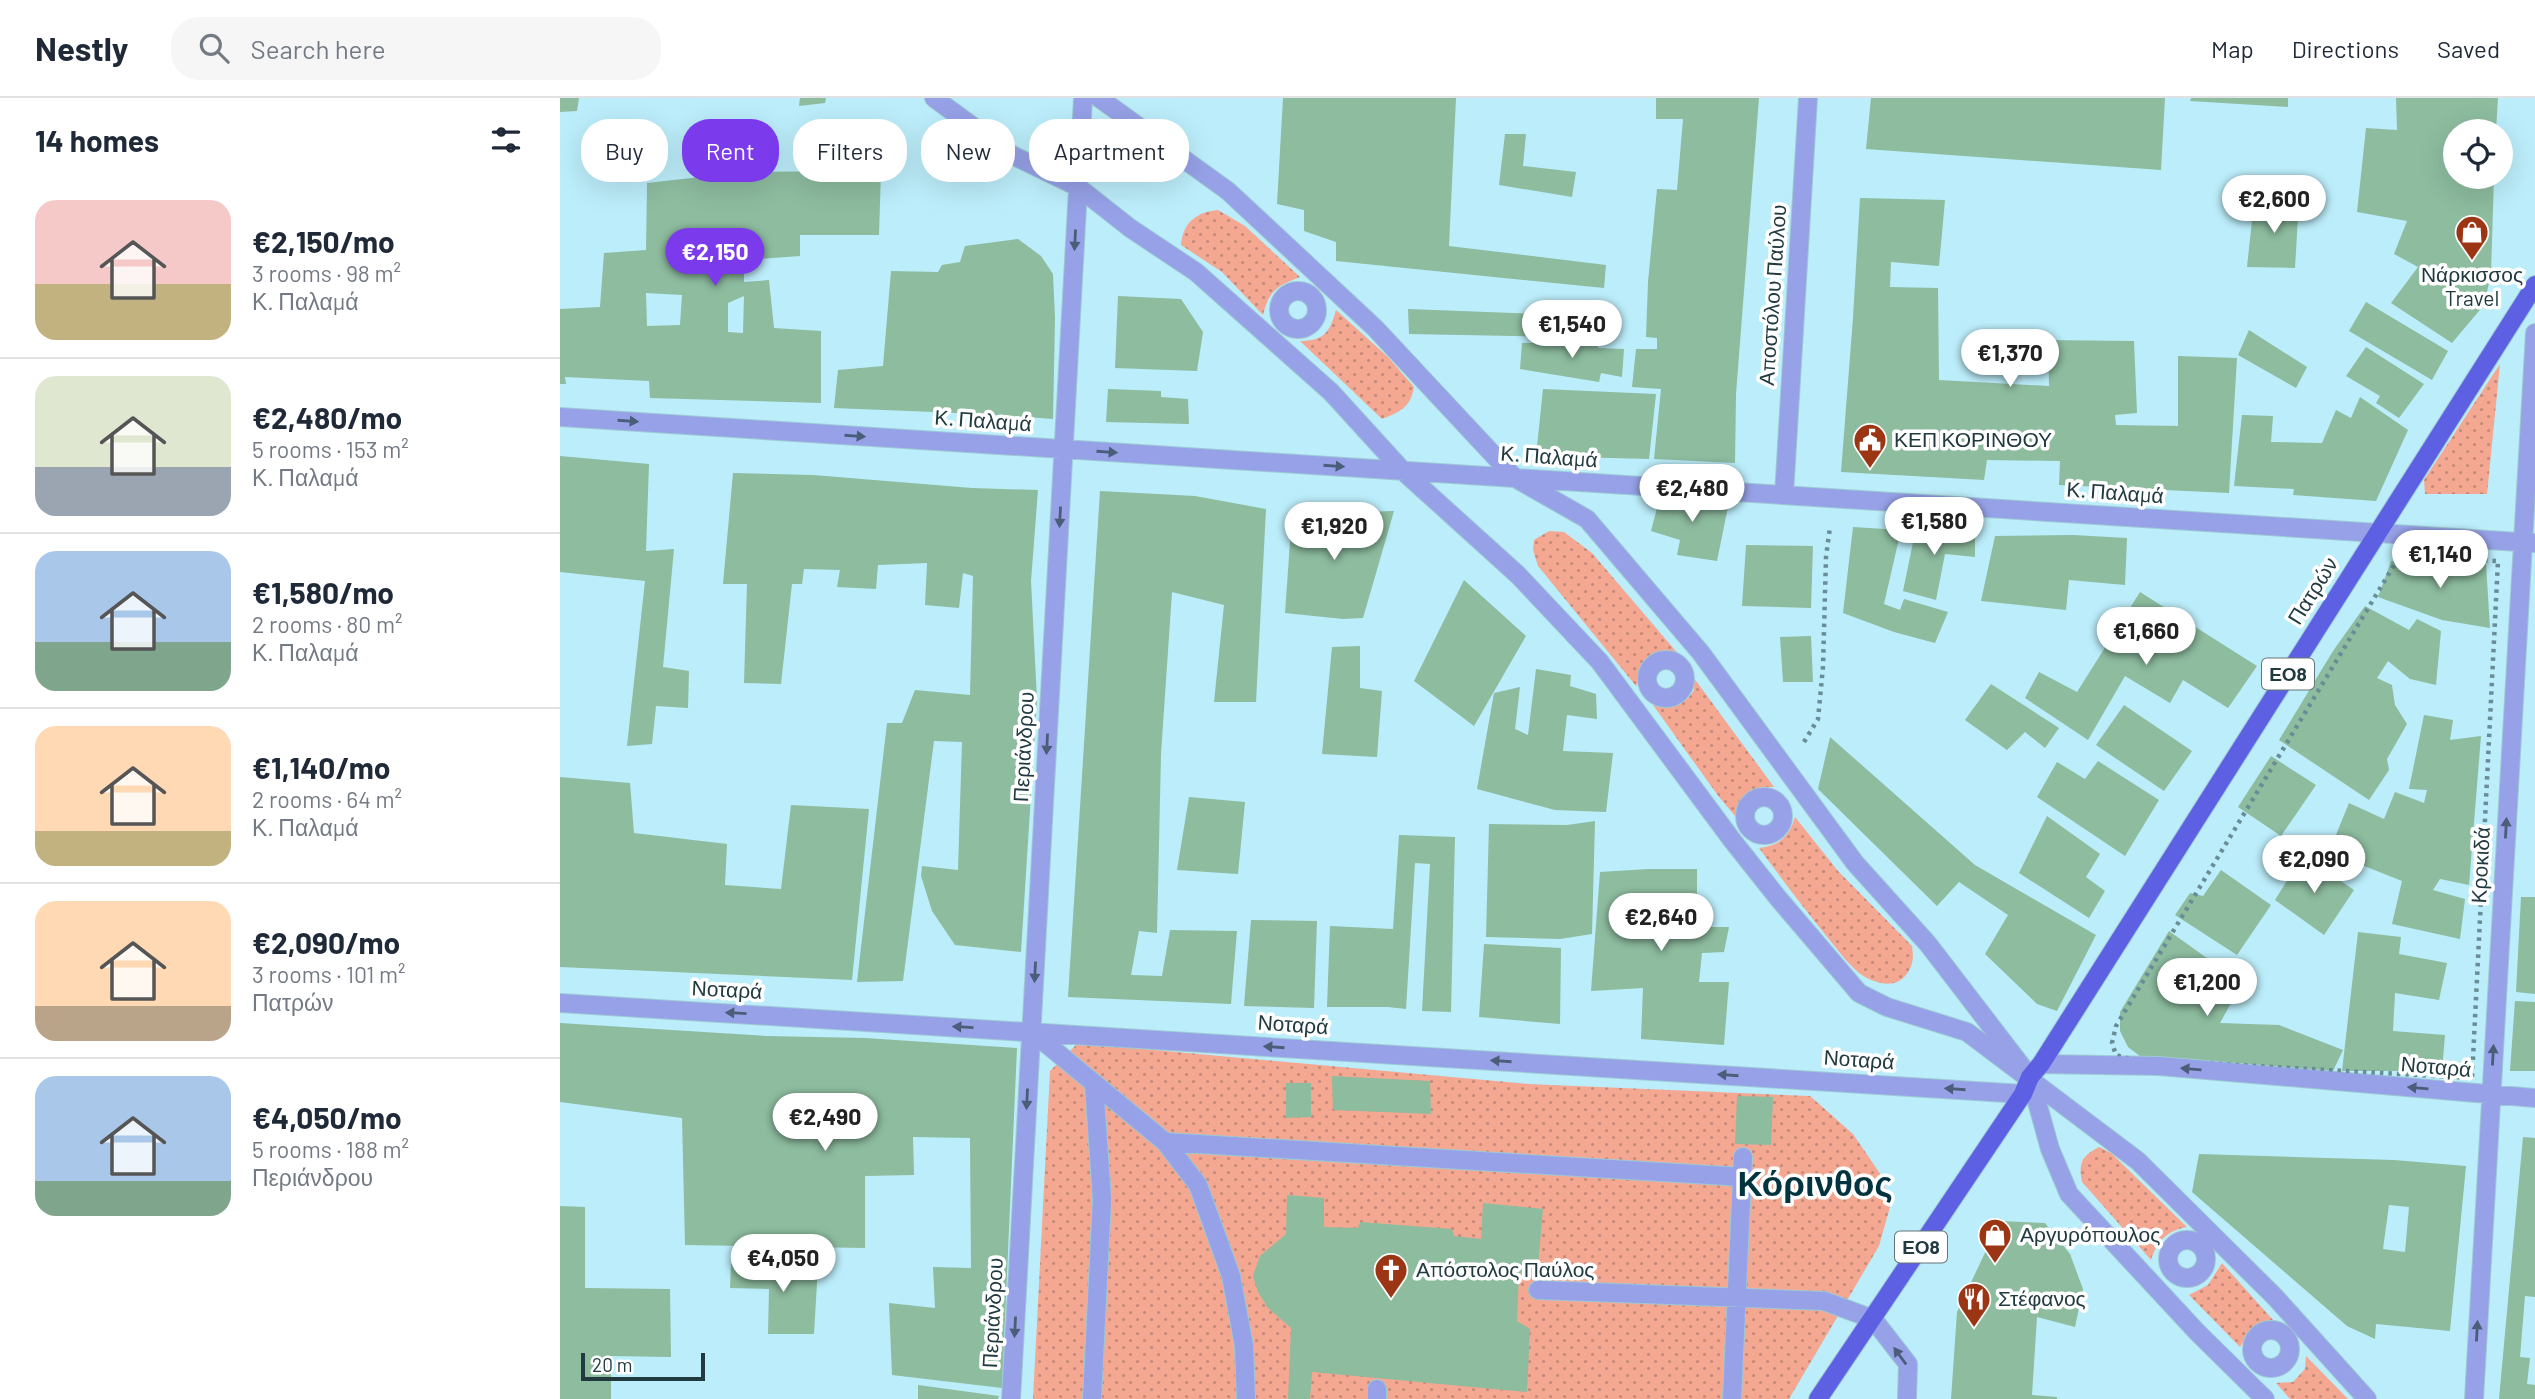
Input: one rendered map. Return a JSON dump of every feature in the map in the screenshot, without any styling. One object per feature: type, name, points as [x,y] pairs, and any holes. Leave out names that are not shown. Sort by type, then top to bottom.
[{"type":"main road","name":"Πατρών","points":[[2031,1078],[2535,285]]},
{"type":"main road","name":"ΕΟ8","points":[[1818,1399],[2031,1078]]},
{"type":"street","points":[[934,98],[1012,155],[1078,187],[1130,228],[1196,272],[1331,392],[1403,471],[1518,575],[1600,662],[1778,898],[1859,993],[1887,1007],[1968,1032],[2138,1161],[2207,1240],[2299,1323],[2367,1399]]},
{"type":"street","name":"Περιάνδρου","points":[[1011,1399],[1083,98]]},
{"type":"street","points":[[1099,98],[1228,191],[1374,328],[1515,478],[1587,519],[1701,653],[1855,863],[1928,944],[2031,1078],[2050,1149],[2069,1194],[2264,1399]]},
{"type":"street","name":"Αποστόλου Παύλου","points":[[1784,495],[1808,98]]},
{"type":"street","points":[[1311,295],[1325,282]]},
{"type":"street","points":[[1299,290],[1311,295],[1317,307],[1315,320],[1310,325],[1293,329],[1282,322],[1278,310],[1282,298],[1299,290]]},
{"type":"street","points":[[1267,335],[1282,322]]},
{"type":"street","name":"Κροκιδά","points":[[2474,1399],[2491,1094],[2528,542],[2535,333]]},
{"type":"street","name":"Κ. Παλαμά","points":[[560,417],[2528,542]]},
{"type":"street","points":[[1682,668],[1701,653]]},
{"type":"street","points":[[1667,659],[1682,668],[1685,683],[1678,694],[1660,698],[1650,691],[1647,673],[1655,663],[1667,659]]},
{"type":"street","points":[[1631,705],[1650,691]]},
{"type":"street","points":[[1781,807],[1802,793]]},
{"type":"street","points":[[1766,796],[1778,802],[1781,807],[1784,820],[1776,832],[1759,835],[1749,828],[1746,810],[1753,800],[1766,796]]},
{"type":"street","points":[[1732,839],[1749,828]]},
{"type":"street","name":"Νοταρά","points":[[560,1003],[1031,1031],[2031,1078],[2159,1066],[2535,1098]]},
{"type":"street","points":[[1031,1031],[1165,1142],[1198,1185],[1231,1276],[1244,1346],[1245,1398]]},
{"type":"street","points":[[1091,1399],[1096,1358],[1102,1199],[1094,1084]]},
{"type":"street","points":[[1165,1142],[1743,1177]]},
{"type":"street","points":[[1732,1399],[1743,1157]]},
{"type":"street","points":[[2207,1240],[2204,1250],[2206,1263],[2199,1274],[2182,1278],[2172,1271],[2168,1259],[2171,1248],[2176,1243],[2207,1240]]},
{"type":"street","points":[[2154,1284],[2172,1271]]},
{"type":"street","points":[[1538,1290],[1824,1301],[1873,1319],[1908,1364],[1906,1399]]},
{"type":"street","points":[[2285,1335],[2299,1323]]},
{"type":"street","points":[[2273,1330],[2285,1335],[2291,1347],[2283,1364],[2272,1369],[2256,1362],[2252,1343],[2260,1333],[2273,1330]]},
{"type":"street","points":[[2241,1376],[2256,1362]]},
{"type":"path","points":[[1782,764],[1805,741],[1818,719],[1823,667],[1826,557],[1833,498]]},
{"type":"path","points":[[2399,556],[2498,561],[2472,1078],[2130,1059],[2116,1055],[2112,1043],[2116,1026],[2399,556]]},
{"type":"shaded area","points":[[1218,210],[1245,226],[1300,277],[1285,283],[1271,294],[1263,315],[1222,272],[1181,245],[1185,230],[1192,220],[1204,213]]},
{"type":"shaded area","points":[[1336,310],[1388,357],[1414,387],[1407,404],[1399,411],[1382,419],[1300,341],[1308,341],[1325,334]]},
{"type":"shaded area","points":[[2500,364],[2487,494],[2425,494],[2424,480]]},
{"type":"shaded area","points":[[1549,531],[1564,532],[1592,553],[1680,656],[1660,654],[1647,661],[1636,686],[1538,566],[1533,550],[1534,540]]},
{"type":"shaded area","points":[[1691,674],[1774,787],[1758,788],[1748,793],[1741,802],[1736,817],[1653,705],[1672,705],[1686,700],[1694,690]]},
{"type":"shaded area","points":[[1795,817],[1838,871],[1912,946],[1911,966],[1901,980],[1881,983],[1865,977],[1855,969],[1810,916],[1759,848],[1773,845],[1783,839]]},
{"type":"shaded area","points":[[1078,1043],[1529,1084],[1810,1096],[1853,1134],[1881,1175],[1890,1207],[1879,1246],[1789,1399],[1033,1399],[1050,1071]]},
{"type":"shaded area","points":[[2099,1147],[2111,1153],[2187,1227],[2164,1238],[2156,1247],[2151,1260],[2082,1182],[2083,1161]]},
{"type":"shaded area","points":[[2222,1263],[2273,1320],[2254,1329],[2240,1347],[2189,1295],[2208,1285]]},
{"type":"shaded area","points":[[2306,1356],[2348,1399],[2290,1399],[2276,1383],[2293,1382],[2305,1369]]},
{"type":"building","points":[[560,98],[579,98],[577,111],[560,112]]},
{"type":"building","points":[[800,98],[826,98],[825,103],[799,106]]},
{"type":"building","points":[[1283,98],[1456,98],[1449,246],[1606,265],[1604,288],[1336,261],[1336,242],[1304,231],[1304,210],[1277,204]]},
{"type":"building","points":[[1656,98],[1759,98],[1736,394],[1735,463],[1654,459],[1661,389],[1632,387],[1636,349],[1657,349],[1657,338],[1646,337],[1657,189],[1677,190],[1683,119],[1656,119]]},
{"type":"building","points":[[1871,98],[2165,98],[2161,170],[1866,149]]},
{"type":"building","points":[[2191,98],[2288,98],[2288,107],[2190,101]]},
{"type":"building","points":[[2396,98],[2498,98],[2497,119],[2443,119],[2443,189],[2494,189],[2491,274],[2484,305],[2452,343],[2391,303],[2418,267],[2394,254],[2407,221],[2357,212],[2366,128],[2397,130]]},
{"type":"building","points":[[1505,134],[1526,134],[1523,166],[1576,172],[1572,197],[1499,185]]},
{"type":"building","points":[[779,172],[793,172],[793,182],[881,182],[879,235],[800,235],[800,256],[744,260],[744,282],[769,280],[774,328],[821,331],[821,403],[650,398],[649,381],[565,377],[566,384],[560,384],[560,309],[600,307],[604,253],[646,250],[647,183],[668,181],[779,182]],"holes":[[[646,293],[682,295],[680,325],[647,326]],[[744,296],[743,333],[728,332],[728,303]]]},
{"type":"building","points":[[1860,198],[1945,200],[1939,266],[1891,262],[1890,287],[1938,288],[1939,380],[2049,386],[2048,340],[2134,341],[2137,413],[2115,415],[2116,425],[2178,426],[2178,356],[2237,358],[2229,493],[2059,485],[2060,461],[1987,460],[1984,480],[1841,472]]},
{"type":"building","points":[[2299,200],[2295,268],[2247,267],[2254,202]]},
{"type":"building","points":[[1018,239],[1041,256],[1053,274],[1053,419],[834,408],[838,370],[883,366],[891,271],[938,272],[942,265],[960,262],[965,246]]},
{"type":"building","points":[[1118,296],[1181,299],[1203,332],[1197,371],[1115,368]]},
{"type":"building","points":[[2366,302],[2448,351],[2432,380],[2349,331]]},
{"type":"building","points":[[1408,309],[1569,315],[1568,337],[1409,334]]},
{"type":"building","points":[[2249,330],[2307,367],[2296,388],[2238,355]]},
{"type":"building","points":[[1597,342],[1598,348],[1624,349],[1622,377],[1601,373],[1599,382],[1520,369],[1522,343]]},
{"type":"building","points":[[2366,347],[2424,384],[2399,418],[2376,403],[2380,396],[2346,376]]},
{"type":"building","points":[[1108,389],[1161,391],[1161,397],[1188,399],[1189,424],[1106,422]]},
{"type":"building","points":[[1543,389],[1656,394],[1649,459],[1536,456]]},
{"type":"building","points":[[2360,397],[2408,430],[2376,501],[2293,495],[2294,489],[2234,486],[2242,415],[2273,416],[2271,442],[2322,443],[2336,410],[2351,418]]},
{"type":"building","points":[[560,456],[649,464],[646,551],[674,549],[663,667],[689,671],[688,708],[656,706],[652,744],[627,746],[645,581],[560,572]]},
{"type":"building","points":[[733,473],[813,475],[972,488],[1038,490],[1031,581],[1037,700],[1021,952],[955,945],[932,911],[921,876],[922,866],[958,870],[962,742],[934,741],[903,981],[857,982],[887,723],[902,723],[915,690],[970,695],[973,576],[963,573],[959,608],[925,605],[927,563],[878,565],[876,589],[837,587],[840,570],[804,569],[802,584],[792,584],[781,684],[744,683],[747,584],[723,584]]},
{"type":"building","points":[[1100,491],[1195,496],[1266,509],[1256,702],[1214,702],[1224,605],[1172,592],[1161,754],[1157,933],[1139,931],[1131,975],[1162,976],[1170,930],[1237,931],[1231,1004],[1068,997]]},
{"type":"building","points":[[1661,493],[1729,502],[1717,561],[1677,555],[1680,540],[1651,531]]},
{"type":"building","points":[[1394,511],[1363,618],[1343,619],[1285,613],[1292,514]]},
{"type":"building","points":[[1917,523],[1975,532],[1975,557],[1945,554],[1936,600],[1903,591]]},
{"type":"building","points":[[1853,527],[1901,530],[1884,604],[1900,610],[1904,599],[1948,612],[1935,643],[1894,632],[1843,613]]},
{"type":"building","points":[[2073,535],[2127,538],[2125,585],[2069,580],[2066,610],[1981,601],[1995,536]]},
{"type":"building","points":[[1746,545],[1813,546],[1811,608],[1742,606]]},
{"type":"building","points":[[2391,561],[2486,564],[2490,628],[2442,620],[2378,597]]},
{"type":"building","points":[[1464,580],[1526,636],[1474,726],[1414,681]]},
{"type":"building","points":[[2140,592],[2257,666],[2228,708],[2183,680],[2170,703],[2125,676],[2088,740],[2025,698],[2039,672],[2077,692]]},
{"type":"building","points":[[2365,606],[2409,630],[2417,619],[2441,631],[2436,685],[2410,679],[2388,661],[2377,678],[2392,685],[2395,705],[2407,724],[2387,759],[2389,770],[2369,800],[2279,740],[2333,651]]},
{"type":"building","points":[[1811,636],[1813,682],[1783,682],[1780,637]]},
{"type":"building","points":[[1360,646],[1360,688],[1382,691],[1377,757],[1322,754],[1332,647]]},
{"type":"building","points":[[1536,669],[1571,675],[1570,686],[1596,694],[1597,719],[1567,715],[1563,751],[1613,753],[1606,812],[1555,810],[1477,789],[1494,693],[1520,687],[1515,729],[1528,735]]},
{"type":"building","points":[[1991,684],[2059,728],[2045,748],[2025,732],[2007,750],[1965,720]]},
{"type":"building","points":[[2124,705],[2192,751],[2164,791],[2096,745]]},
{"type":"building","points":[[2424,715],[2453,720],[2450,740],[2481,736],[2469,885],[2440,879],[2433,890],[2465,899],[2460,939],[2392,924],[2402,881],[2329,852],[2349,803],[2384,819],[2395,792],[2424,803],[2427,790],[2409,789]]},
{"type":"building","points":[[1830,737],[1975,865],[2096,935],[2057,1011],[2037,1004],[1985,954],[2008,915],[1959,882],[1937,906],[1818,789]]},
{"type":"building","points":[[2271,756],[2316,785],[2281,836],[2238,807]]},
{"type":"building","points":[[2098,761],[2159,800],[2125,856],[2037,797],[2057,762],[2085,779]]},
{"type":"building","points":[[560,777],[630,783],[634,833],[727,844],[725,885],[781,889],[791,805],[869,809],[852,980],[560,967]]},
{"type":"building","points":[[1189,797],[1245,802],[1238,874],[1177,870]]},
{"type":"building","points":[[2047,816],[2100,854],[2086,877],[2105,891],[2089,918],[2019,873]]},
{"type":"building","points":[[1595,821],[1592,934],[1560,939],[1486,937],[1489,824],[1567,825]]},
{"type":"building","points":[[1399,835],[1455,837],[1451,1012],[1422,1011],[1430,864],[1415,863],[1406,1009],[1327,1007],[1330,926],[1393,929]]},
{"type":"building","points":[[2303,855],[2354,890],[2324,935],[2275,900]]},
{"type":"building","points":[[1697,869],[1697,908],[1711,909],[1710,927],[1729,927],[1724,952],[1702,953],[1699,982],[1729,982],[1724,1045],[1641,1039],[1643,988],[1591,991],[1600,872]]},
{"type":"building","points":[[2221,870],[2271,905],[2237,955],[2175,915],[2190,893],[2203,896]]},
{"type":"building","points":[[2521,897],[2535,897],[2535,994],[2516,992]]},
{"type":"building","points":[[1251,920],[1317,921],[1314,1008],[1244,1006]]},
{"type":"building","points":[[2169,931],[2242,983],[2220,1023],[2279,1025],[2343,1050],[2333,1071],[2141,1057],[2128,1047],[2120,1031],[2120,1012]]},
{"type":"building","points":[[2358,932],[2401,937],[2399,954],[2447,963],[2439,1000],[2395,993],[2393,1031],[2445,1035],[2442,1071],[2342,1071]]},
{"type":"building","points":[[1484,944],[1561,948],[1560,1024],[1479,1017]]},
{"type":"building","points":[[2515,1001],[2535,1002],[2535,1071],[2510,1071]]},
{"type":"building","points":[[560,1023],[1017,1048],[1002,1388],[892,1375],[889,1303],[935,1308],[933,1267],[971,1268],[970,1138],[913,1137],[914,1175],[865,1176],[865,1248],[685,1245],[682,1118],[560,1102]]},
{"type":"building","points":[[1332,1076],[1430,1081],[1431,1114],[1333,1110]]},
{"type":"building","points":[[1286,1083],[1311,1083],[1311,1117],[1286,1118]]},
{"type":"building","points":[[1737,1096],[1773,1097],[1771,1145],[1735,1144]]},
{"type":"building","points":[[2523,1137],[2535,1138],[2535,1297],[2525,1296],[2520,1357],[2530,1358],[2527,1384],[2535,1385],[2535,1399],[2499,1399]]},
{"type":"building","points":[[2199,1154],[2394,1160],[2466,1166],[2450,1331],[2376,1324],[2375,1339],[2347,1326],[2192,1192]],"holes":[[[2389,1205],[2409,1207],[2405,1252],[2383,1249]]]},
{"type":"building","name":"Απόστολος Παύλος","points":[[1287,1195],[1324,1198],[1324,1227],[1358,1228],[1360,1222],[1452,1229],[1454,1236],[1481,1239],[1483,1203],[1543,1209],[1538,1266],[1519,1274],[1517,1321],[1530,1329],[1527,1392],[1312,1372],[1310,1399],[1288,1399],[1291,1328],[1268,1308],[1258,1292],[1253,1276],[1260,1256],[1286,1234]]},
{"type":"building","points":[[560,1206],[585,1207],[585,1288],[670,1289],[671,1357],[611,1356],[611,1399],[560,1399]]},
{"type":"building","points":[[2000,1221],[2045,1223],[2070,1254],[2083,1289],[2075,1327],[2037,1317],[2032,1395],[2057,1399],[1951,1399],[1957,1312]]},
{"type":"building","points":[[731,1264],[818,1266],[814,1334],[768,1334],[769,1289],[730,1288]]},
{"type":"building","points":[[918,1385],[999,1396],[998,1399],[918,1399]]},
{"type":"place","name":"Νάρκισσος Travel","points":[[2472,262]]},
{"type":"place","name":"ΚΕΠ ΚΟΡΙΝΘΟΥ","points":[[1870,470]]},
{"type":"place","name":"Αργυρόπουλος","points":[[1995,1265]]},
{"type":"place","name":"Απόστολος Παύλος","points":[[1391,1300]]},
{"type":"place","name":"Στέφανος","points":[[1974,1329]]},
{"type":"district","name":"Κόρινθος","points":[[1815,1184]]}]
